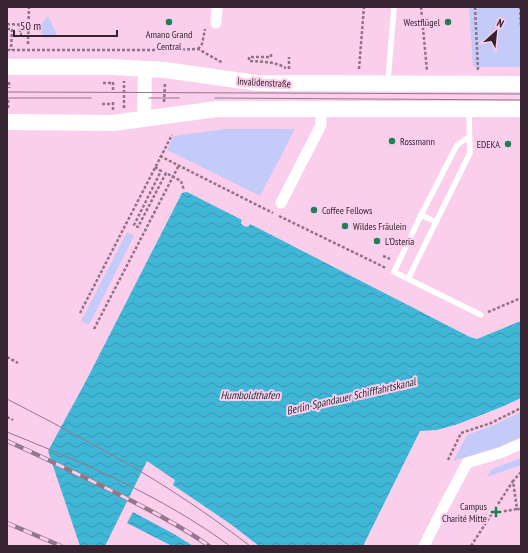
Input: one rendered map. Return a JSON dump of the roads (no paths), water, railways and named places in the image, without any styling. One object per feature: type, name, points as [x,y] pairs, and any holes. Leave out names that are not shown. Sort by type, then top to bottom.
[{"type":"main road","name":"Invalidenstraße","points":[[9,67],[118,73],[145,69],[165,70],[258,83],[521,84]]},
{"type":"main road","points":[[8,115],[112,123],[217,109],[521,110]]},
{"type":"street","points":[[216,23],[217,7]]},
{"type":"street","points":[[144,119],[145,69]]},
{"type":"street","points":[[281,203],[321,125],[322,110]]},
{"type":"street","points":[[424,546],[467,463],[500,453],[521,444]]},
{"type":"lane","points":[[388,84],[394,7]]},
{"type":"lane","points":[[408,279],[470,153],[469,109]]},
{"type":"lane","points":[[469,137],[457,145],[394,272],[481,315]]},
{"type":"lane","points":[[421,215],[436,222]]},
{"type":"water","name":"Humboldthafen","points":[[187,192],[242,220],[241,224],[246,227],[250,224],[470,337],[477,339],[521,321],[521,398],[458,424],[437,430],[420,431],[363,546],[80,546],[48,451],[87,379],[182,193]]},
{"type":"tram line","points":[[7,92],[521,94]]},
{"type":"tram line","points":[[7,98],[91,98]]},
{"type":"tram line","points":[[149,98],[179,98]]},
{"type":"tram line","points":[[215,98],[521,100]]},
{"type":"tram line","points":[[7,399],[94,445],[154,480],[213,518],[250,546]]},
{"type":"tram line","points":[[7,432],[65,456],[150,496],[177,511],[230,546]]},
{"type":"railway","points":[[7,441],[143,506],[209,546]]},
{"type":"railway","points":[[7,523],[61,546]]},
{"type":"place","name":"Amano Grand Central","points":[[169,22]]},
{"type":"place","name":"Westflügel","points":[[448,22]]},
{"type":"place","name":"Rossmann","points":[[392,141]]},
{"type":"place","name":"EDEKA","points":[[508,144]]},
{"type":"place","name":"Coffee Fellows","points":[[314,210]]},
{"type":"place","name":"Wildes Fräulein","points":[[345,226]]},
{"type":"place","name":"L'Osteria","points":[[377,241]]},
{"type":"place","name":"Campus Charité Mitte","points":[[496,512]]},
{"type":"water label","name":"Berlin-Spandauer Schifffahrtskanal","points":[[351,396]]}]
